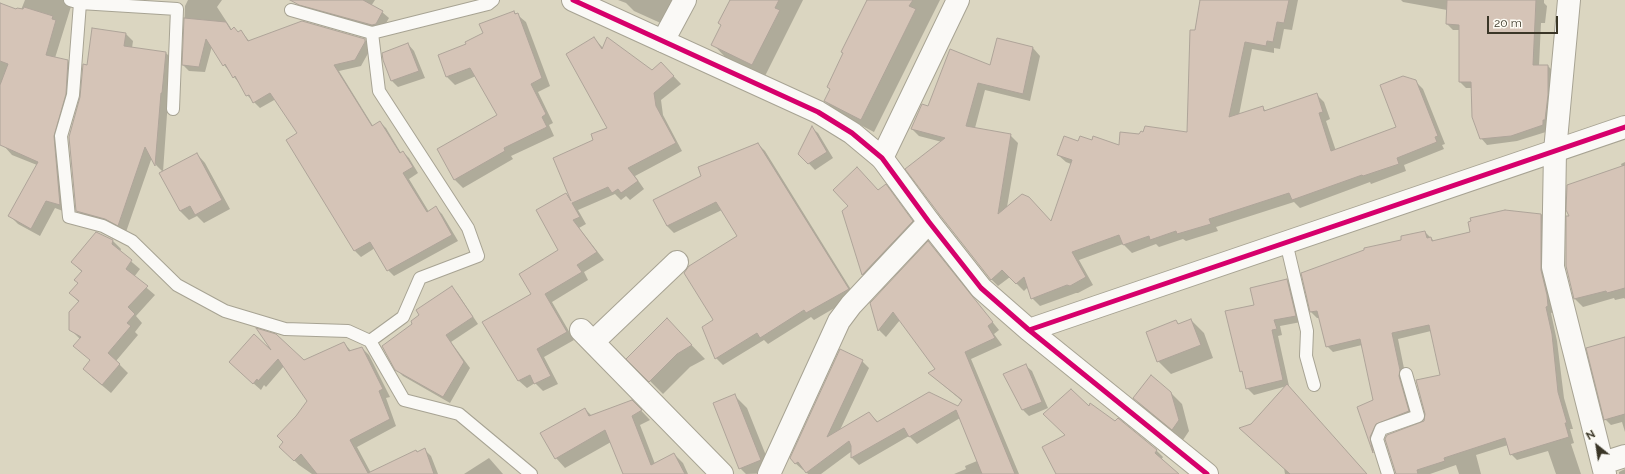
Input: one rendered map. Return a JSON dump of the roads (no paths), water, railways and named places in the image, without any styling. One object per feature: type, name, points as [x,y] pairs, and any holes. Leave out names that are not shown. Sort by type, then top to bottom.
[{"type":"street","points":[[573,0],[818,112],[852,133],[882,158],[929,222],[981,288],[1029,330],[1207,474]]},
{"type":"street","points":[[663,41],[684,0]]},
{"type":"street","points":[[882,158],[958,0]]},
{"type":"street","points":[[1569,0],[1555,151],[1553,267],[1604,468],[1625,456]]},
{"type":"street","points":[[1029,330],[1625,127]]},
{"type":"street","points":[[769,474],[839,321],[851,306],[929,222]]},
{"type":"street","points":[[677,262],[587,336],[722,474]]},
{"type":"lane","points":[[291,10],[372,33],[488,4],[492,0]]},
{"type":"lane","points":[[172,109],[177,9],[75,1],[73,95],[61,136],[69,218],[103,226],[132,241],[177,285],[225,311],[285,329],[348,331],[370,341],[404,400],[459,414],[531,474]]},
{"type":"lane","points":[[370,341],[403,317],[420,278],[478,256],[468,228],[379,90],[372,33]]},
{"type":"lane","points":[[1286,242],[1307,331],[1306,356],[1314,385]]},
{"type":"lane","points":[[1388,474],[1377,439],[1381,430],[1418,416],[1406,374]]}]
